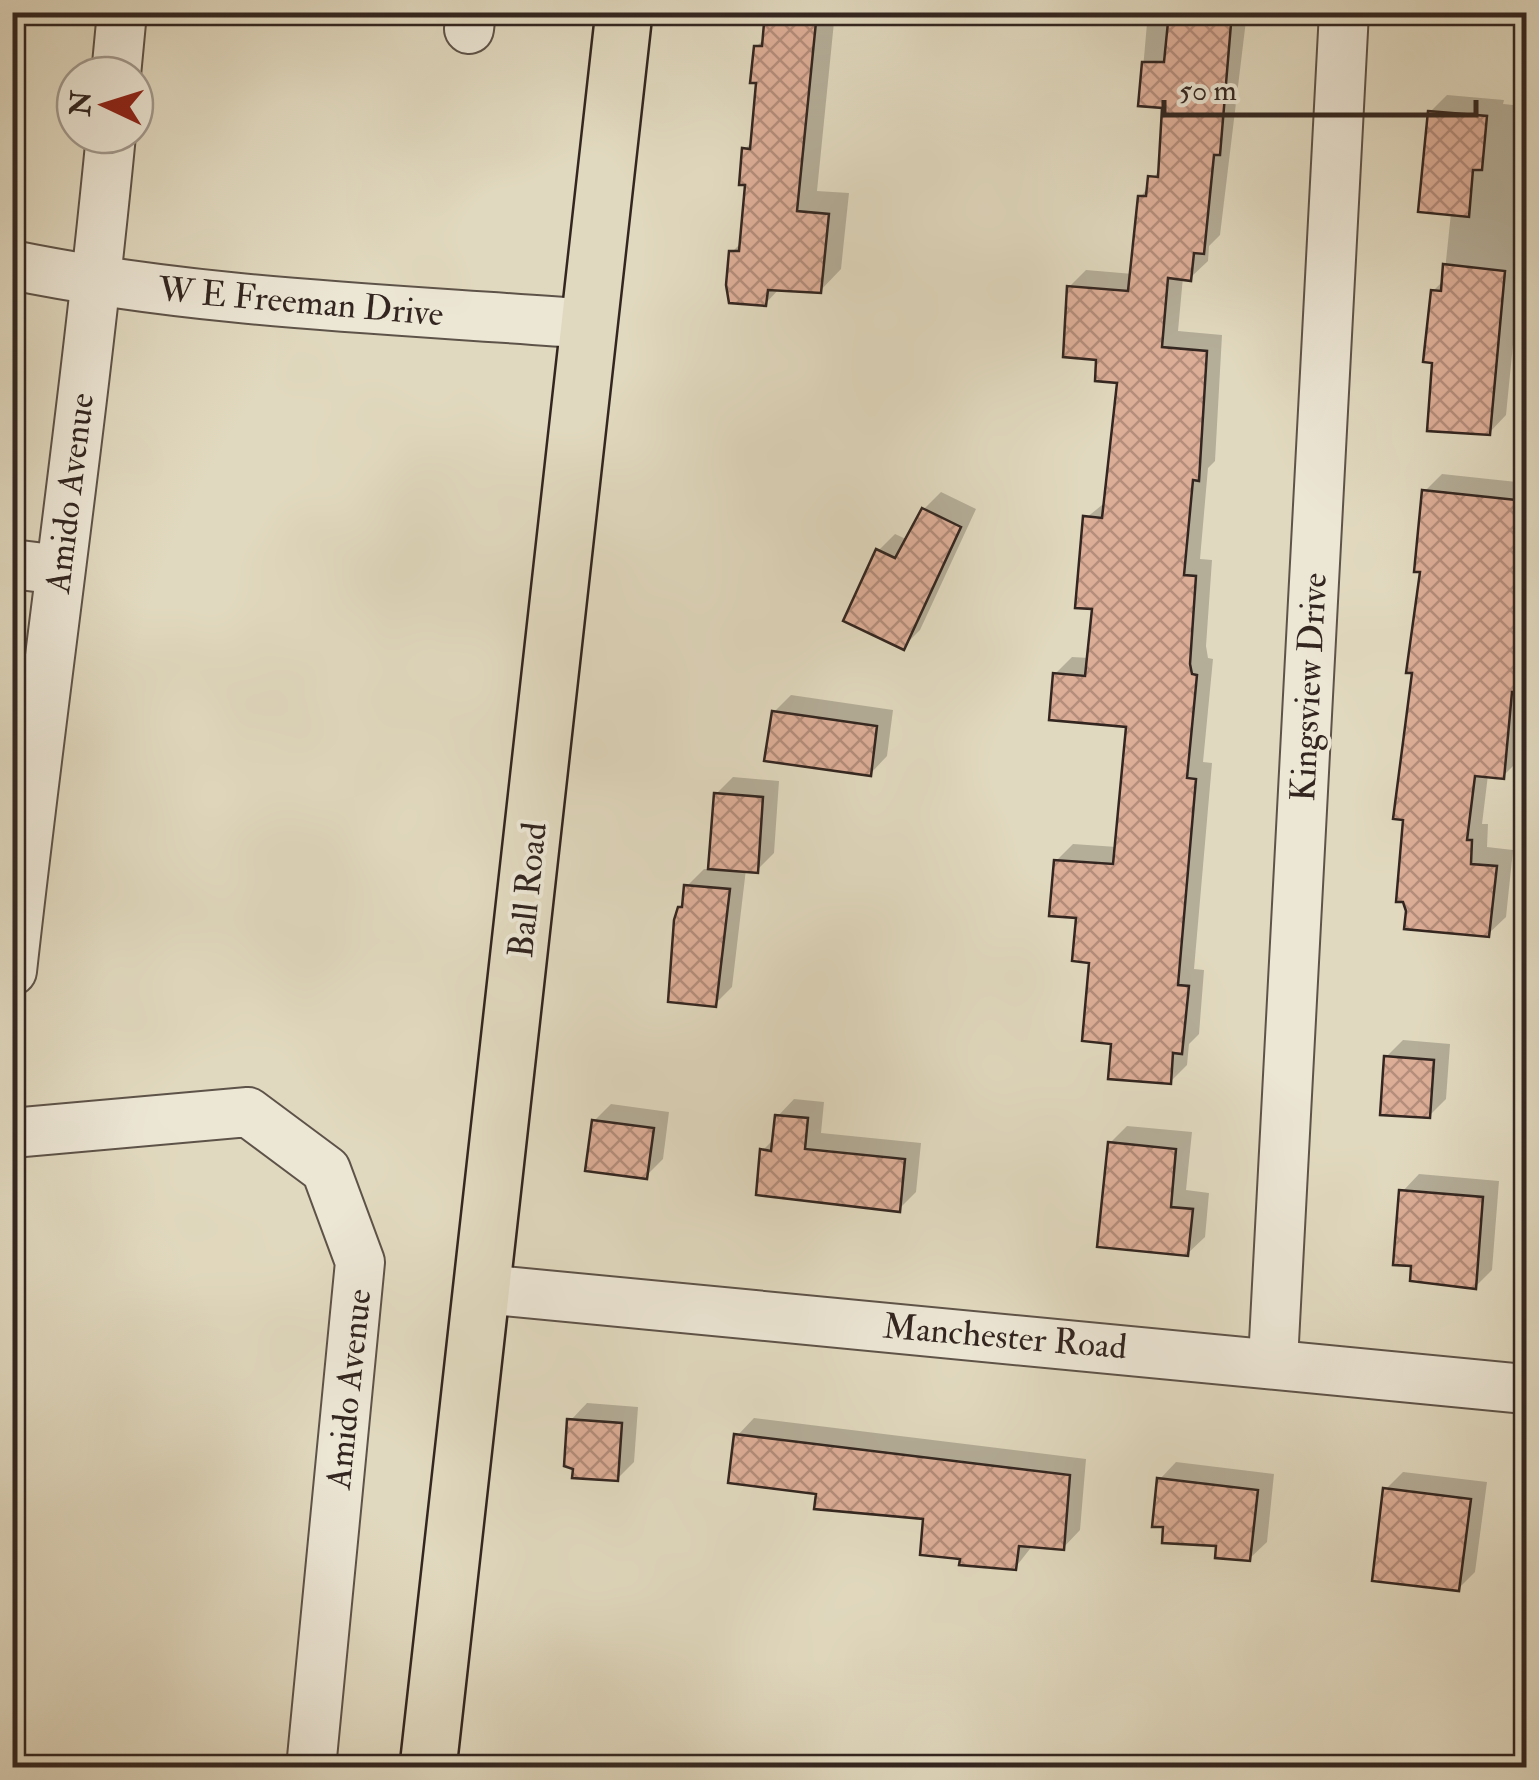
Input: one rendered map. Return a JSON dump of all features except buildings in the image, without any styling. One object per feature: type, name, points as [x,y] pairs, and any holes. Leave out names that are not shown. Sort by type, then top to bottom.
[{"type":"main road","name":"Ball Road","points":[[428,1768],[624,12]]},
{"type":"street","points":[[118,55],[122,12]]},
{"type":"street","name":"Kingsview Drive","points":[[1273,1361],[1344,12]]},
{"type":"street","name":"Amido Avenue","points":[[12,971],[98,282],[108,155]]},
{"type":"street","name":"W E Freeman Drive","points":[[12,265],[98,282],[590,324]]},
{"type":"street","points":[[12,564],[60,570]]},
{"type":"street","name":"Amido Avenue","points":[[12,1133],[248,1112],[326,1170],[360,1262],[311,1768]]},
{"type":"street","name":"Manchester Road","points":[[482,1288],[1526,1388]]}]
